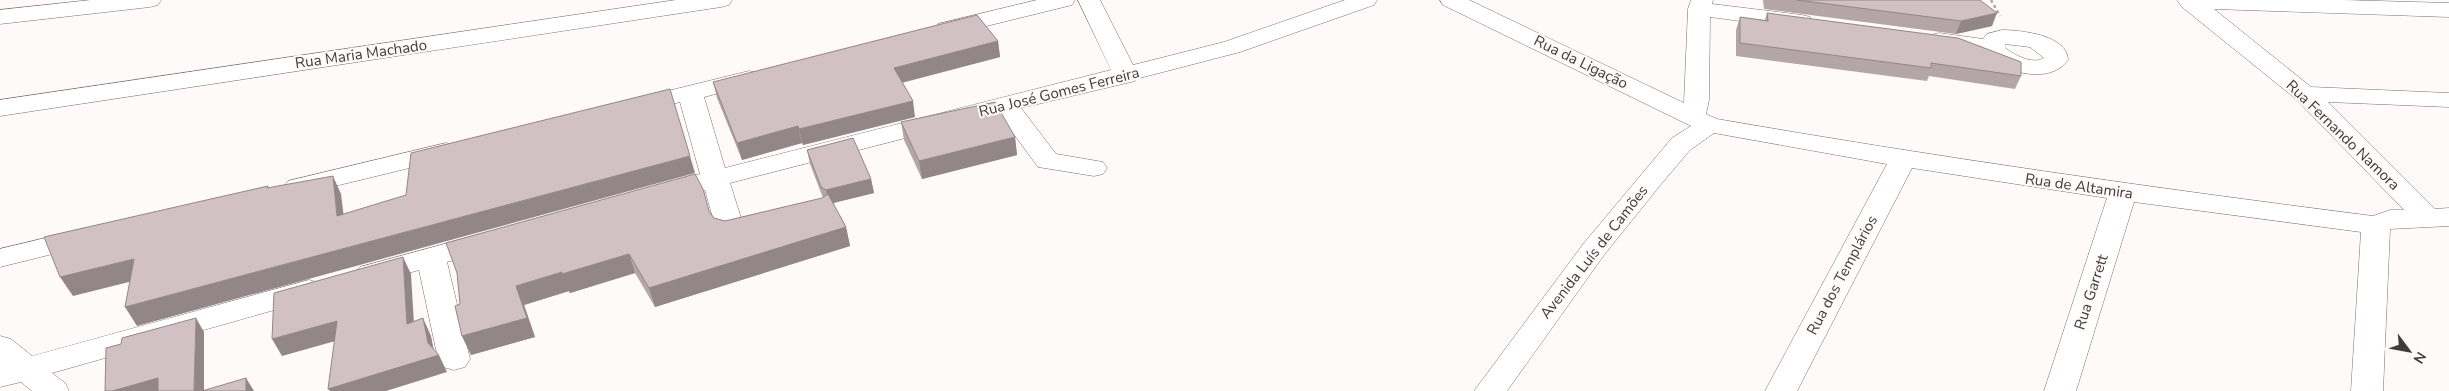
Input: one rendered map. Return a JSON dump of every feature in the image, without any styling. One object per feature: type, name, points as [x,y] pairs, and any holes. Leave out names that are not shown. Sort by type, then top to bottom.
[{"type":"street","points":[[0,17],[150,0]]},
{"type":"street","name":"Rua Maria Machado","points":[[0,108],[688,2],[721,0]]},
{"type":"street","points":[[920,36],[1064,0]]},
{"type":"street","points":[[1089,0],[1126,76]]},
{"type":"street","name":"Rua José Gomes Ferreira","points":[[639,199],[715,178],[1126,76],[1232,47],[1366,0]]},
{"type":"street","name":"Rua da Ligação","points":[[1451,0],[1701,121]]},
{"type":"street","points":[[2189,1],[2449,10]]},
{"type":"street","name":"Rua Fernando Namora","points":[[2189,1],[2305,94],[2438,216]]},
{"type":"street","points":[[1701,121],[1697,100],[1701,4],[1826,25]]},
{"type":"street","points":[[1914,37],[1992,47]]},
{"type":"street","points":[[612,112],[776,71]]},
{"type":"street","points":[[690,93],[730,229],[778,218]]},
{"type":"street","points":[[2305,94],[2449,100]]},
{"type":"street","points":[[1006,106],[1047,161],[1094,168]]},
{"type":"street","name":"Rua de Altamira","points":[[1701,121],[1904,159],[2123,192],[2376,225],[2390,219],[2438,216]]},
{"type":"street","name":"Avenida Luís de Camões","points":[[1490,391],[1594,249],[1652,177],[1701,121]]},
{"type":"street","points":[[272,193],[466,146]]},
{"type":"street","name":"Rua dos Templários","points":[[1781,391],[1904,159]]},
{"type":"street","name":"Rua Garrett","points":[[2060,391],[2123,192]]},
{"type":"street","points":[[2367,391],[2376,225]]},
{"type":"street","points":[[0,258],[107,232]]},
{"type":"street","points":[[13,372],[507,236]]},
{"type":"street","points":[[431,257],[454,359]]},
{"type":"street","points":[[0,347],[13,372],[53,391]]},
{"type":"building","points":[[1797,0],[1980,0],[1997,13],[1961,21]]},
{"type":"building","points":[[1767,13],[1958,38],[2021,62],[2021,76],[1931,63],[1931,68],[1740,43],[1740,17],[1768,21]]},
{"type":"building","points":[[977,15],[998,41],[894,68],[913,101],[799,129],[798,126],[737,143],[713,82]]},
{"type":"building","points":[[670,89],[690,156],[125,307],[134,259],[60,277],[44,237],[268,186],[267,188],[333,176],[337,216],[406,195],[411,153]]},
{"type":"building","points":[[995,102],[1015,137],[919,161],[901,122]]},
{"type":"building","points":[[853,138],[871,179],[826,190],[821,187],[807,150]]},
{"type":"building","points":[[695,174],[703,189],[709,211],[714,218],[725,221],[822,198],[828,194],[846,227],[649,288],[629,254],[562,274],[562,272],[516,286],[527,318],[462,336],[455,306],[460,304],[457,273],[446,243]]},
{"type":"building","points":[[403,257],[407,324],[423,318],[428,343],[439,355],[328,389],[337,321],[272,339],[274,293]]},
{"type":"building","points":[[196,318],[194,391],[158,391],[158,378],[112,391],[105,391],[106,348],[121,344],[122,338]]},
{"type":"building","points":[[246,378],[246,391],[202,391]]}]
